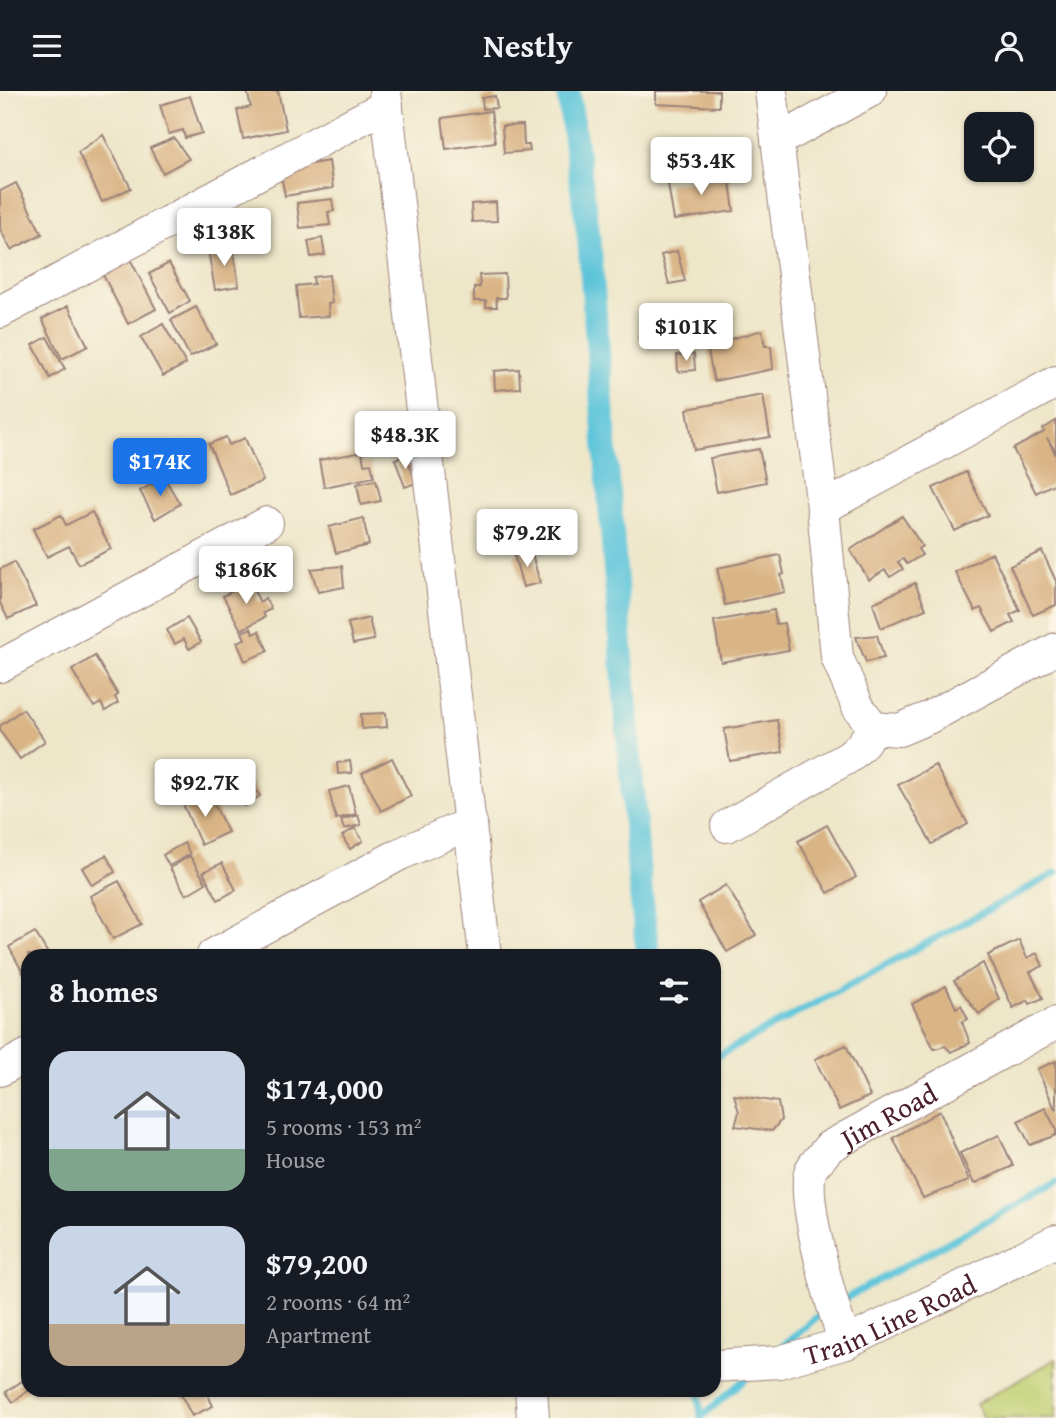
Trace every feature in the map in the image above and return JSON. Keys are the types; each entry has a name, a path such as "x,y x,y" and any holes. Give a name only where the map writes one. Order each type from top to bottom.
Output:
{"street":[{"path":"771,91 823,508 837,657 858,707 874,728 899,730 930,717 1056,649"},
{"path":"778,141 870,91"},
{"path":"0,312 386,98 484,949"},
{"path":"823,508 1056,382"},
{"path":"0,666 267,523"},
{"path":"727,826 849,757 874,728"},
{"path":"224,949 400,854 471,823"},
{"name":"Jim Road","path":"842,1331 827,1285 808,1196 810,1171 830,1147 1056,1023"},
{"path":"0,1070 21,1059"},
{"name":"Train Line Road","path":"726,1365 779,1362 842,1331 1056,1241"},
{"path":"532,1397 533,1418"}],"green space":[{"path":"1056,1359 1056,1418 983,1418 976,1404"}],"building":[{"path":"247,91 278,91 286,130 243,139 237,110 251,107"},
{"path":"656,91 719,91 719,107 656,104"},
{"path":"190,96 202,133 185,138 183,130 169,134 160,105"},
{"path":"495,96 497,108 483,109 482,98"},
{"path":"491,111 495,142 446,149 442,118"},
{"path":"523,125 524,145 529,145 530,151 504,153 502,126"},
{"path":"103,135 131,188 102,202 78,152"},
{"path":"174,138 189,159 163,173 150,148"},
{"path":"329,161 333,188 285,196 282,180 271,182 269,171"},
{"path":"729,175 734,211 674,220 668,184"},
{"path":"16,183 42,234 11,250 0,229 0,191"},
{"path":"332,199 334,211 328,212 330,225 300,228 297,203"},
{"path":"496,202 497,221 472,222 471,204"},
{"path":"322,238 325,255 311,257 308,241"},
{"path":"233,246 239,286 215,290 208,250"},
{"path":"677,251 685,281 669,284 661,255"},
{"path":"128,255 156,309 128,324 100,269"},
{"path":"169,263 190,301 170,313 149,274"},
{"path":"505,274 506,298 496,298 497,307 486,307 486,301 474,301 474,287 480,287 479,275"},
{"path":"329,275 332,303 328,304 329,316 299,318 296,286 314,284 313,277"},
{"path":"68,306 88,346 62,359 42,319"},
{"path":"196,307 216,344 190,357 171,320"},
{"path":"640,320 654,320 654,338 639,338"},
{"path":"163,324 186,364 163,376 141,337"},
{"path":"762,330 765,346 771,346 773,369 714,381 707,346"},
{"path":"47,337 65,369 50,378 33,345"},
{"path":"694,354 695,370 678,372 677,355"},
{"path":"519,369 520,388 495,390 494,371"},
{"path":"763,395 770,437 694,450 687,409"},
{"path":"1056,421 1056,452 1047,438 1056,455 1056,483 1036,493 1013,449 1044,432 1043,429"},
{"path":"226,437 229,445 245,438 263,481 230,495 209,444"},
{"path":"759,449 766,482 717,492 710,458"},
{"path":"362,452 364,464 371,463 374,477 324,487 319,460"},
{"path":"406,455 416,483 405,487 395,459"},
{"path":"966,472 988,515 955,531 933,488"},
{"path":"164,477 180,504 155,519 140,491"},
{"path":"376,480 381,501 361,505 357,484"},
{"path":"92,512 111,549 79,564 69,546 47,557 33,529 61,515 66,525"},
{"path":"902,516 922,546 918,549 922,555 907,564 903,559 898,562 903,569 890,577 885,570 869,580 850,550"},
{"path":"363,518 369,545 336,553 329,527"},
{"path":"531,550 540,583 523,587 514,555"},
{"path":"1042,551 1056,581 1056,605 1033,615 1010,566"},
{"path":"992,553 1020,610 1010,615 1014,622 994,632 981,608 975,611 955,572"},
{"path":"780,555 785,592 725,605 717,568"},
{"path":"14,562 36,606 8,619 0,603 0,569"},
{"path":"342,566 344,587 318,592 311,569"},
{"path":"249,582 260,602 265,598 271,609 263,613 265,617 241,630 223,596"},
{"path":"915,583 926,609 881,628 873,603"},
{"path":"774,610 776,624 784,623 789,650 721,662 714,621"},
{"path":"187,618 201,642 189,649 184,639 175,644 167,630"},
{"path":"369,618 374,640 353,644 348,623"},
{"path":"251,628 253,634 259,631 268,651 245,661 237,642 245,639 242,632"},
{"path":"877,635 884,658 866,662 856,637"},
{"path":"95,656 118,695 115,697 118,703 105,711 101,703 94,707 72,670"},
{"path":"23,709 45,741 20,759 0,731 0,726"},
{"path":"386,713 387,727 362,729 361,714"},
{"path":"777,720 783,752 730,761 724,729"},
{"path":"392,758 411,796 381,811 362,773"},
{"path":"350,761 352,773 338,774 337,763"},
{"path":"935,765 968,824 932,844 898,785"},
{"path":"251,782 260,796 245,806 236,791"},
{"path":"349,786 356,814 336,819 329,791"},
{"path":"208,792 228,832 201,845 183,804"},
{"path":"358,815 361,825 344,829 341,820"},
{"path":"827,825 856,877 828,893 798,841"},
{"path":"355,828 363,841 350,849 342,836"},
{"path":"184,843 190,854 169,866 163,855"},
{"path":"106,855 115,872 92,885 82,868"},
{"path":"190,856 206,883 186,895 170,868"},
{"path":"222,863 236,890 218,900 203,872"},
{"path":"119,881 142,924 113,939 90,896"},
{"path":"726,885 756,935 727,952 698,902"},
{"path":"35,932 45,949 21,949 21,969 9,947"},
{"path":"1019,940 1027,958 1037,953 1043,966 1030,972 1043,998 1030,1004 1028,1000 1013,1008 988,955"},
{"path":"983,963 999,999 979,1014 954,981"},
{"path":"946,986 956,1008 961,1005 968,1019 962,1022 970,1043 951,1052 945,1046 934,1049 912,1004"},
{"path":"846,1045 870,1096 839,1110 815,1059"},
{"path":"1056,1061 1056,1111 1037,1069"},
{"path":"734,1095 778,1102 781,1120 772,1131 735,1126 739,1112"},
{"path":"1045,1108 1056,1129 1056,1135 1030,1145 1018,1121"},
{"path":"940,1111 969,1181 923,1198 893,1138"},
{"path":"999,1135 1013,1166 974,1184 960,1153"},
{"path":"21,1382 21,1396 13,1402 6,1392"},
{"path":"182,1397 209,1397 213,1406 192,1416"}],"waterway":[{"path":"568,91 589,238 639,875 647,949"},
{"path":"721,1054 1056,873"},
{"path":"839,1302 1056,1183"},
{"path":"778,1350 825,1310"},
{"path":"701,1417 751,1374"},
{"path":"699,1397 701,1418"}]}
